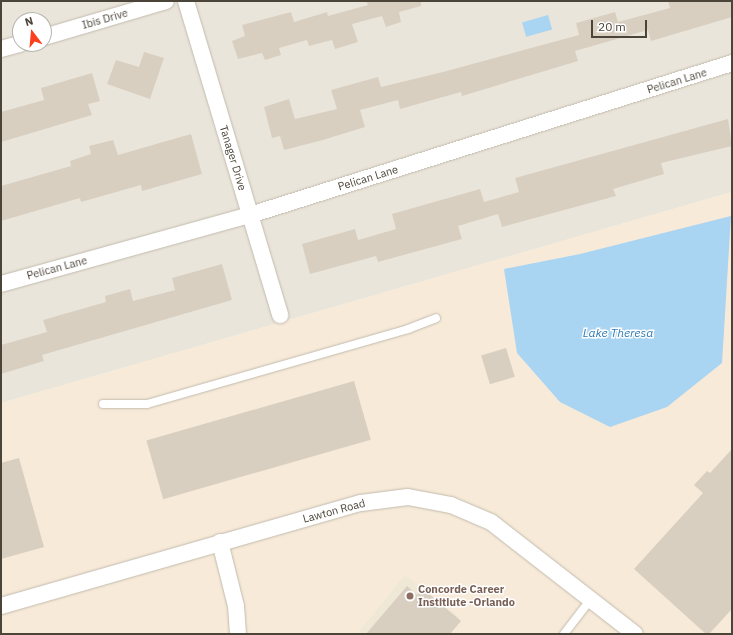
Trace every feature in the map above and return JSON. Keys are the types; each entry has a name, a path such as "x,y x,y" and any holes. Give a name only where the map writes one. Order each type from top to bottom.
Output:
{"street":[{"name":"Ibis Drive","path":"52,35 166,1"},
{"name":"Tanager Drive","path":"186,1 280,315"},
{"path":"1,49 12,46"},
{"name":"Pelican Lane","path":"1,284 250,215 732,63"},
{"name":"Lawton Road","path":"1,606 361,502 394,497 422,499 465,509 491,522 591,599 625,631"},
{"path":"220,542 236,606 238,634"}],"lane":[{"path":"103,404 147,404 408,328 436,318"},
{"path":"564,634 591,599"}],"shaded area":[{"path":"1,1 732,1 732,192 1,403"},
{"path":"732,192 732,634 1,634 1,403"},
{"name":"Concorde Career Institiute -Orlando","path":"405,575 459,617 446,634 357,634"}],"water":[{"path":"548,15 552,29 526,37 522,22"},
{"name":"Lake Theresa","path":"731,216 722,363 667,407 610,427 560,402 517,353 504,269 580,254"}],"building":[{"path":"366,1 421,1 421,6 399,12 401,22 386,27 382,16 352,24 358,42 335,49 332,40 309,46 307,40 279,48 281,55 265,60 262,53 238,59 232,41 245,36 242,25 291,12 294,22 327,12 328,16 368,5"},
{"path":"668,1 732,1 732,17 651,41 648,30 575,51 578,61 462,96 461,92 400,109 398,100 360,110 365,127 323,140 284,150 280,136 272,138 264,107 289,99 295,119 337,109 331,90 378,77 381,87 443,72 579,35 576,23 615,12 618,22 670,8"},
{"path":"144,52 164,58 150,99 107,84 116,60 139,67"},
{"path":"92,73 100,101 88,104 92,115 1,142 1,112 44,100 41,88"},
{"path":"728,119 732,146 661,163 664,174 613,189 616,196 502,227 498,214 458,226 462,239 378,262 376,256 310,274 302,244 355,229 358,240 396,229 392,214 480,189 484,202 519,192 515,178"},
{"path":"191,134 202,174 142,191 141,185 81,202 80,198 1,221 1,186 71,166 70,161 91,154 89,146 113,140 118,155"},
{"path":"222,264 232,300 42,355 44,361 1,374 1,345 47,332 43,320 106,302 105,296 130,289 133,301 175,290 172,278"},
{"path":"506,348 515,377 490,384 481,356"},
{"path":"354,381 371,440 163,499 146,441"},
{"path":"732,449 732,609 709,634 706,634 634,569 703,493 694,485 707,471 710,473"},
{"path":"19,458 44,547 1,559 1,463"},
{"name":"Concorde Career Institiute -Orlando","path":"407,586 417,595 422,588 461,621 450,634 366,634"}],"place":[{"name":"Concorde Career Institiute -Orlando","path":"410,596"}]}
